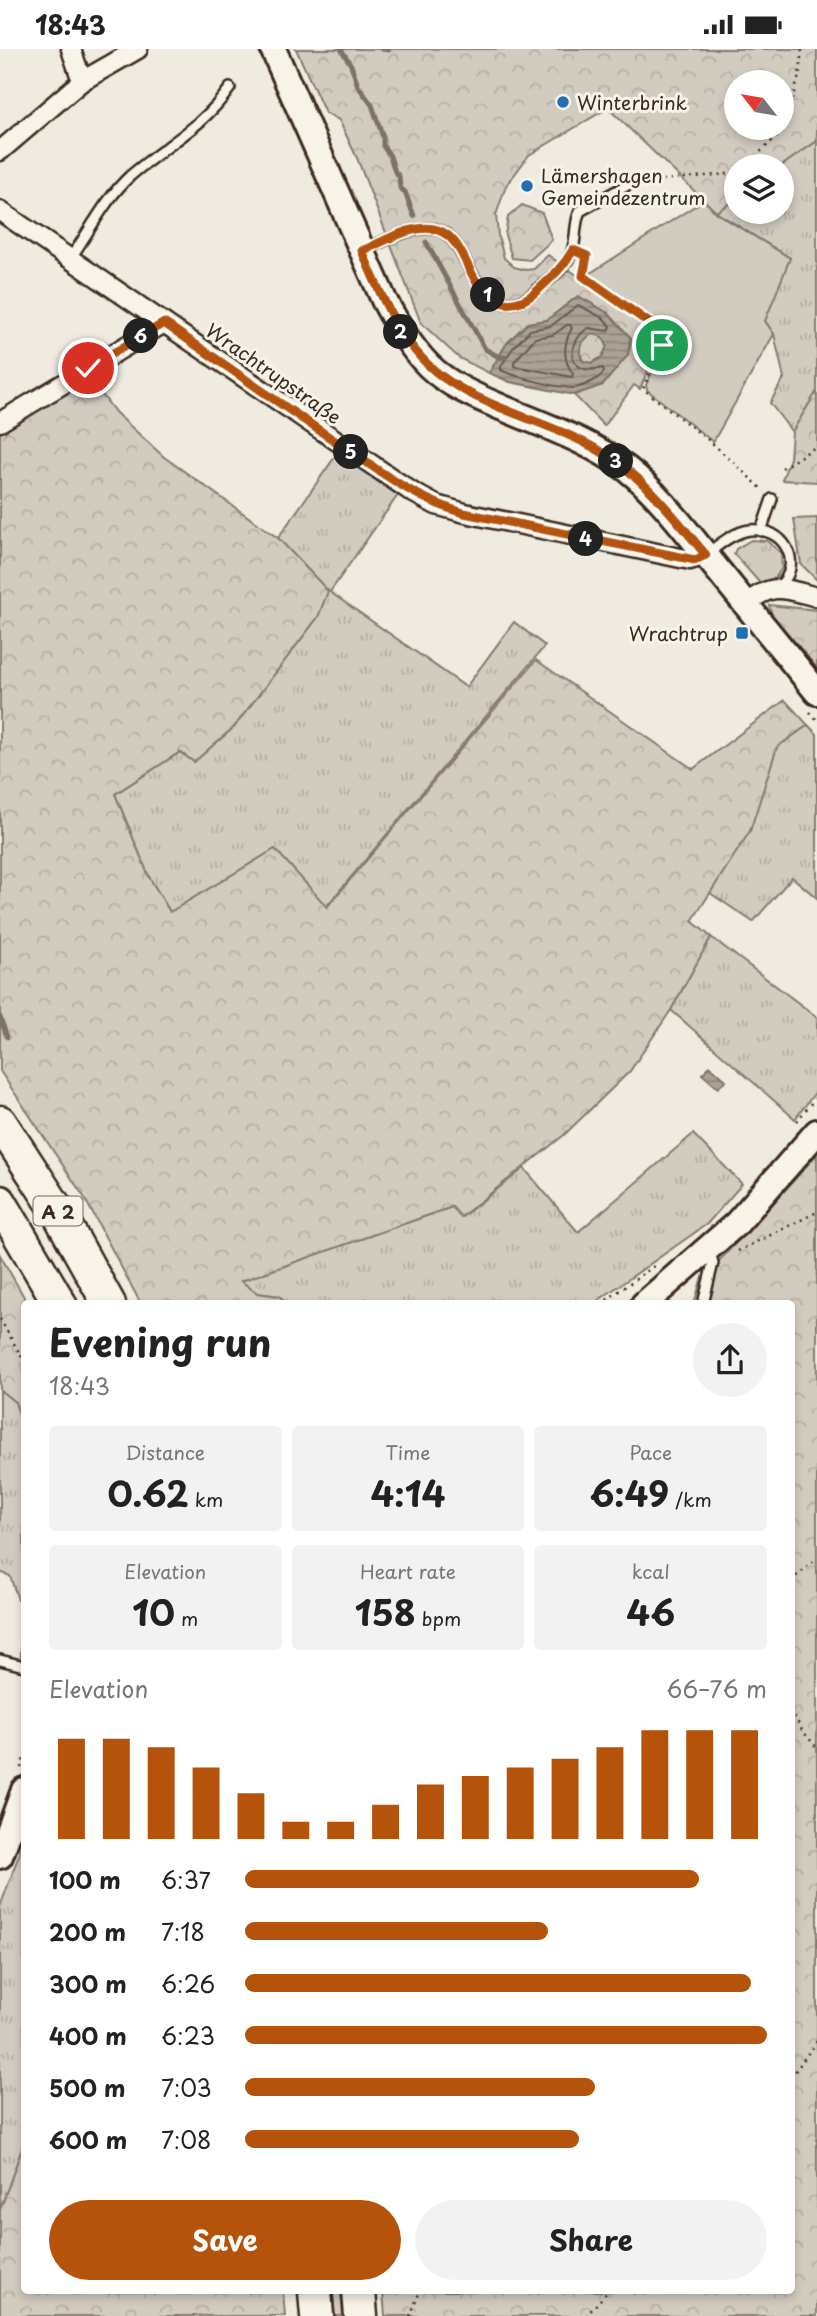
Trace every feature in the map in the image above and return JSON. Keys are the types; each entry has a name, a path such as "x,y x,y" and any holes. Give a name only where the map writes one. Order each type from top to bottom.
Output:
{"highway":[{"name":"A 2","path":"0,1122 54,1205 107,1300"},
{"name":"A 2","path":"0,1202 58,1300"},
{"path":"315,2294 317,2316"},
{"path":"359,2294 361,2316"}],"main road":[{"path":"273,49 400,330 429,366 469,393 576,439 614,460 642,482 706,555 817,692"},
{"path":"650,1300 711,1256 817,1132"},
{"path":"0,1856 21,1798"}],"street":[{"path":"71,49 82,81"},
{"path":"0,151 82,81 138,49"},
{"name":"Wrachtrupstraße","path":"0,211 327,435 436,506 690,560 706,555"},
{"path":"0,422 164,323"},
{"path":"745,604 762,592 777,588 817,597"}],"lane":[{"path":"70,259 117,190 204,120 230,88"},
{"path":"362,251 408,232 436,229 446,234 454,243 483,292 495,300 520,302 561,269 573,250 580,211 631,183"},
{"path":"761,530 772,499"},
{"path":"706,555 722,542 740,533 761,530 779,539 791,555 790,573 777,588"},
{"path":"704,1300 711,1256"},
{"path":"0,1660 21,1665"}],"path":[{"path":"758,154 783,131 799,76 802,49"},
{"path":"631,183 724,174"},
{"path":"573,250 587,256 583,276 655,327 662,335 662,345 643,389 712,443 772,499"},
{"path":"782,468 817,446"},
{"path":"711,1256 817,1212"},
{"path":"607,1300 655,1265"},
{"path":"0,1319 21,1356"},
{"path":"795,1577 817,1558"},
{"path":"795,1717 817,1748"},
{"path":"795,2071 817,2041"},
{"path":"411,2316 419,2294"},
{"path":"586,2316 605,2294"}],"green space":[{"path":"296,49 817,49 817,141 794,157 794,154 724,154 724,207 716,212 608,108 529,155 506,186 496,215 504,258 514,267 526,270 534,269 548,255 654,329 661,340 640,389 634,385 604,426 574,395 603,385 627,355 630,337 608,313 578,296 547,320 527,323 507,343 489,373 459,358 421,323 357,158 339,120 325,113"},
{"path":"817,141 817,391 792,432 770,403 784,378 774,334 765,321 790,258 735,224 794,224 794,157"},
{"path":"704,200 724,218 724,224 734,224 790,258 765,321 774,334 713,442 647,390 646,385 665,344 663,332 586,276"},
{"path":"522,205 542,213 552,240 530,260 512,258 505,235 508,217"},
{"path":"724,207 724,217 716,212"},
{"path":"591,334 602,337 607,346 603,357 592,363 583,361 580,353 583,342"},
{"path":"94,370 97,388 116,413 164,457 278,538 328,591 318,617 234,727 194,762 180,752 115,794 149,877 170,912 275,849 327,907 536,660 693,769 785,700 808,725 777,747 750,831 692,921 711,937 671,1010 630,1071 564,1135 461,1217 452,1207 241,1281 257,1293 279,1296 283,1300 139,1300 84,1197 0,1071 0,427"},
{"path":"817,391 817,482 782,480 790,458 792,432"},
{"path":"337,454 398,495 330,592 466,687 514,622 545,646 326,907 275,849 170,912 149,877 115,794 180,752 194,762 234,727 318,617 328,591 278,538"},
{"path":"817,518 817,580 801,564 794,519"},
{"path":"751,540 767,541 781,553 782,568 773,581 759,582 734,554 736,549"},
{"path":"769,605 817,610 817,668 772,615"},
{"path":"808,725 817,734 817,898 792,877 753,922 710,893 749,831 777,747"},
{"path":"711,937 817,1017 817,1090 795,1119 671,1010"},
{"path":"693,1134 742,1184 707,1224 599,1300 283,1300 279,1296 257,1293 241,1281 452,1207 462,1217 524,1168 578,1232"},
{"path":"817,1154 817,2316 385,2316 383,2294 795,2294 795,1300 695,1300 701,1280"},
{"path":"0,1255 26,1300 21,1300 21,1419 15,1402 0,1390"},
{"path":"0,1390 15,1402 21,1419 21,1609 10,1576 0,1572"},
{"path":"21,1849 21,2151 0,2210 0,1907"},
{"path":"21,2151 21,2294 283,2294 285,2316 0,2316 0,2210"},
{"path":"333,2294 341,2294 343,2316 335,2316"}],"water":[{"path":"578,296 608,313 631,338 628,355 603,385 574,395 510,382 489,373 507,343 528,323 547,320","holes":["592,334 600,336 607,346 602,357 592,363 583,361 580,353 583,342"]},
{"path":"710,1066 726,1080 718,1088 702,1074"}],"waterway":[{"path":"341,49 351,65 358,86 372,105 383,137 383,146 399,176 400,188 405,192 414,216"},
{"path":"382,49 389,50"},
{"path":"426,242 485,349 499,357 505,357"},
{"path":"0,1017 7,1037"}],"place":[{"name":"Winterbrink","path":"563,102"},
{"name":"Lämershagen Gemeindezentrum","path":"527,186"},
{"name":"Wrachtrup","path":"742,633"}],"route":[{"path":"88,368 164,323 436,506 695,560 706,555 642,482 628,470 576,439 469,393 429,366 400,330 362,251 408,232 436,229 446,234 454,243 483,292 495,300 508,303 520,302 532,295 561,269 573,250 587,256 583,276 655,327 662,335 662,345"}]}
